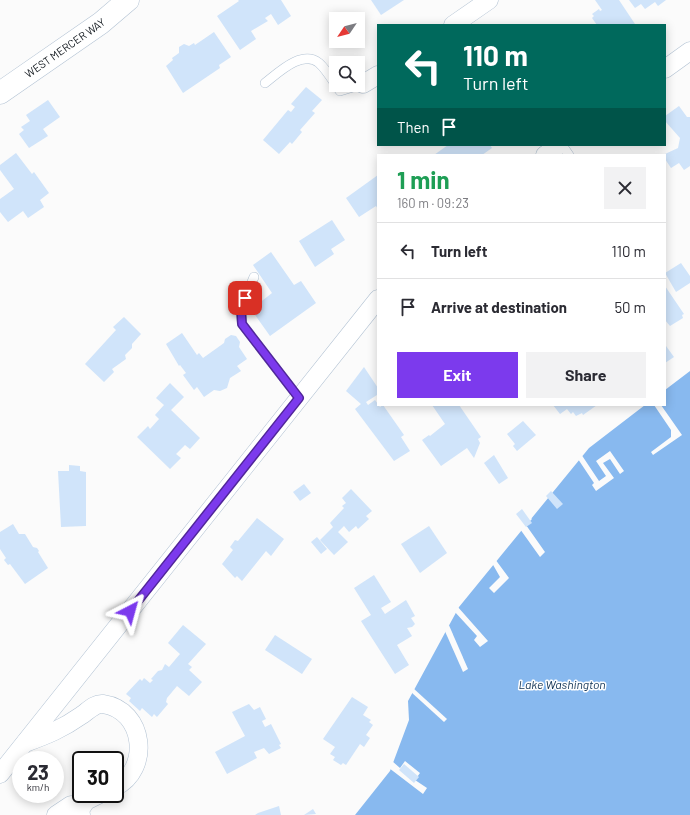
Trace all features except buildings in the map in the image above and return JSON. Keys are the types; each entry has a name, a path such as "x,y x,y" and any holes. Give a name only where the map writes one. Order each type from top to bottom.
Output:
{"street":[{"name":"WEST MERCER WAY","path":"0,93 101,23 128,0"},
{"path":"454,24 489,0"},
{"path":"666,68 690,51"},
{"path":"546,154 558,146"},
{"path":"0,774 377,300"},
{"path":"25,743 57,732 92,707 102,704 117,710 128,717 136,728 139,751 132,774 124,782"},
{"path":"56,815 71,805 81,812"}],"lane":[{"path":"265,83 292,63 310,59 319,63 340,91 370,79"},
{"path":"254,277 241,309 242,324 299,398"}],"water":[{"name":"Lake Washington","path":"690,371 690,815 355,815 390,771 409,720 408,701 459,607 589,448 644,406 666,406 666,389"}],"pier":[{"path":"655,406 662,406 682,435 653,455 651,452 671,437 671,430"},
{"path":"610,451 624,471 620,474 610,459 603,463 614,478 596,491 592,485 594,483 578,459 581,454 599,481 606,476 596,461"},
{"path":"530,517 532,519 526,525 545,552 540,557 520,529"},
{"path":"495,559 509,578 494,593 489,588 500,577 492,563"},
{"path":"457,606 488,641 480,647 474,640 477,636 454,611"},
{"path":"448,623 468,669 463,672 444,629"},
{"path":"413,688 447,719 444,722 411,692"},
{"path":"392,761 400,768 405,761 420,773 415,780 427,788 423,794 389,768"}],"route":[{"path":"130,611 299,398 242,324 241,309 245,298"}]}
